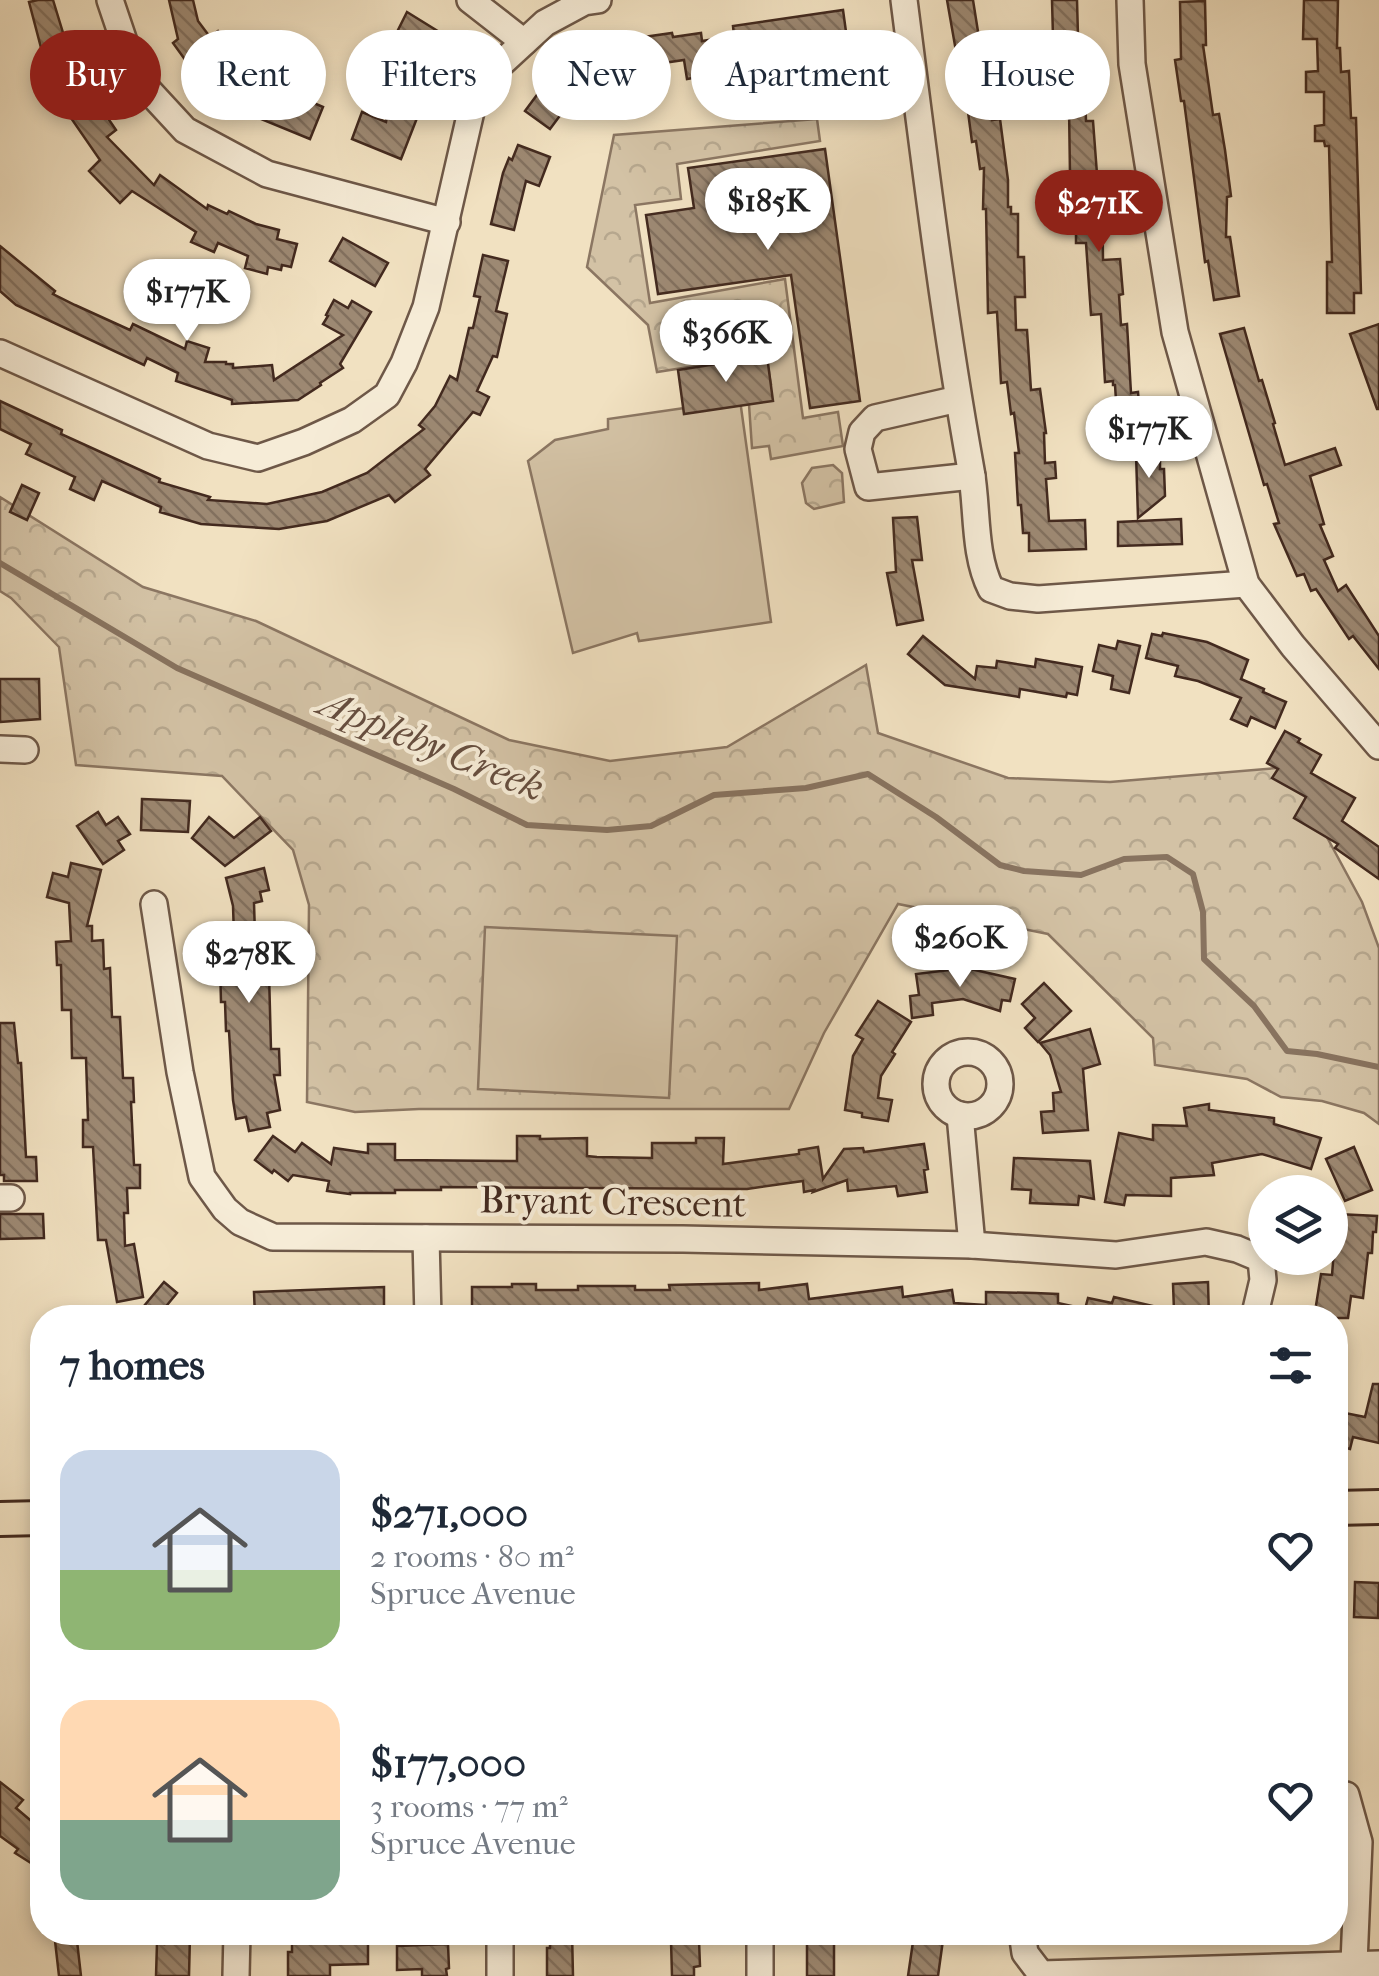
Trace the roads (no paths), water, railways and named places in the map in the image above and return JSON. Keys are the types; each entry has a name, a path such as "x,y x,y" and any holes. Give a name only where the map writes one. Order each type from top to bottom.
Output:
{"main road":[{"path":"1348,1508 1379,1508"},
{"path":"0,1519 30,1518"}],"street":[{"path":"110,0 136,77 185,130 267,174 447,222"},
{"path":"470,0 524,42"},
{"path":"0,352 208,446 258,458 352,420 387,395 426,307 472,108 495,69 524,42 545,24 584,2 598,0"},
{"path":"904,0 930,204 972,476 982,572 991,590 1038,599 1246,584"},
{"path":"1130,0 1132,64 1175,332 1246,584 1293,646 1379,746"},
{"path":"958,399 875,418 862,432 858,449 868,487 972,476"},
{"name":"Bryant Crescent","path":"154,904 180,1072 202,1177 240,1222 273,1237 972,1244 1116,1256 1206,1242 1261,1259 1263,1280 1257,1305"},
{"path":"960,1115 972,1244"},
{"path":"426,1238 428,1305"},
{"path":"1024,1945 1041,1974 1366,1964 1359,1842 1348,1802"},
{"path":"236,1976 237,1945"},
{"path":"500,1945 500,1976"},
{"path":"760,1945 760,1976"}],"waterway":[{"name":"Appleby Creek","path":"0,563 177,668 527,825 607,830 651,826 714,795 806,788 868,774 936,817 1000,865 1024,871 1081,875 1124,859 1167,857 1193,874 1203,912 1204,959 1254,1006 1287,1051 1379,1067"}]}
